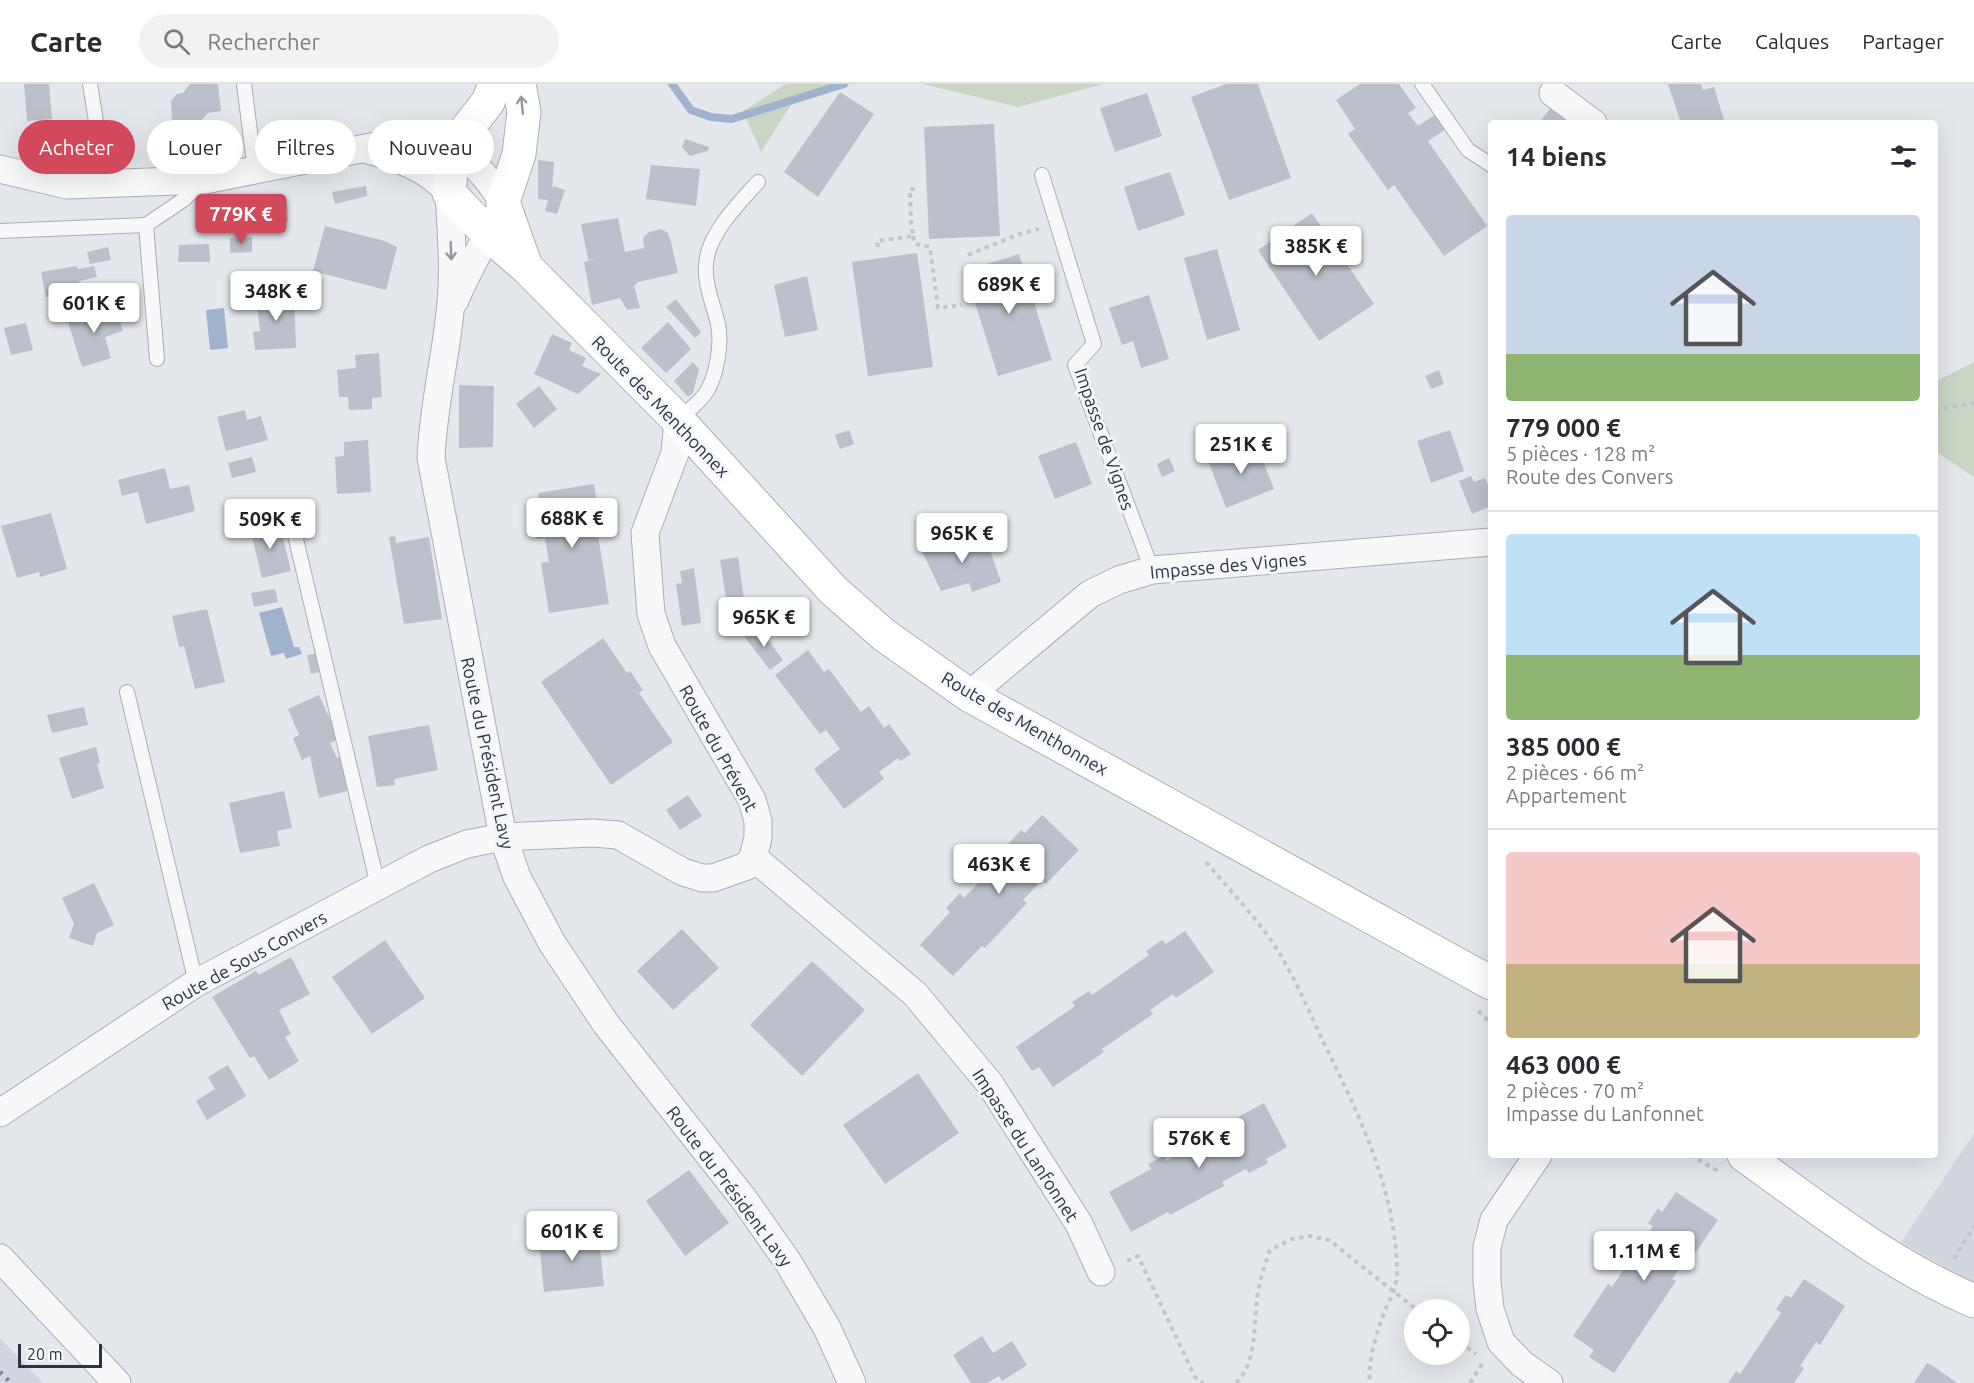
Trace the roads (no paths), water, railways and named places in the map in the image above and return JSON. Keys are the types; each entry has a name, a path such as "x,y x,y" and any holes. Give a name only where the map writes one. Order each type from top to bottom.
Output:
{"street":[{"name":"Route du Président Lavy","path":"474,120 488,102 495,84"},
{"name":"Route du Président Lavy","path":"451,312 464,279 489,235 519,154 524,112 519,84"},
{"path":"1553,93 1589,120"},
{"path":"356,151 368,148"},
{"path":"365,149 409,162 443,186 449,193"},
{"path":"0,169 67,185 206,180 255,171"},
{"name":"Route du Président Lavy","path":"451,174 451,312 432,428 431,458 503,837 517,877 552,943 606,1024 743,1198 788,1262 827,1328 852,1383"},
{"path":"484,174 503,202"},
{"name":"Route des Menthonnex","path":"449,193 678,420 833,590 884,635 969,695 1488,981"},
{"name":"Route des Menthonnex","path":"503,202 527,268"},
{"name":"Route du Prévent","path":"678,420 675,453 645,533 651,614 662,646 752,800 758,821 758,838 753,857"},
{"name":"Impasse des Vignes","path":"969,695 1090,594 1119,580 1152,570 1488,542"},
{"path":"503,837 593,833 618,835 684,872 702,878 713,878 747,866 753,857"},
{"name":"Route de Sous Convers","path":"0,1113 196,983 429,859 466,844 503,837"},
{"name":"Impasse du Lanfonnet","path":"753,857 915,994 997,1094 1079,1224 1101,1272"},
{"path":"1536,1158 1494,1220 1487,1247 1487,1282 1490,1309 1501,1342 1522,1364 1549,1383"},
{"path":"1748,1158 1854,1234 1938,1286 1974,1301"},
{"path":"0,1258 117,1383"}],"lane":[{"path":"90,84 106,184"},
{"path":"243,84 255,171"},
{"path":"1422,84 1468,150 1488,163"},
{"name":"Impasse de Vignes","path":"1042,175 1094,345 1075,365 1152,570"},
{"path":"0,231 146,225 183,200 206,180"},
{"path":"678,420 708,391 717,362 718,326 710,301 706,259 711,241 758,182"},
{"path":"146,225 158,359"},
{"path":"295,535 378,886"},
{"path":"127,692 196,983"}],"water":[{"path":"224,308 228,348 210,350 206,310"},
{"path":"282,607 294,647 299,647 302,654 286,659 284,653 271,656 259,613"}],"waterway":[{"path":"672,84 691,110 711,117 732,119 844,84"}],"railway":[{"path":"0,1372 11,1383"}]}
